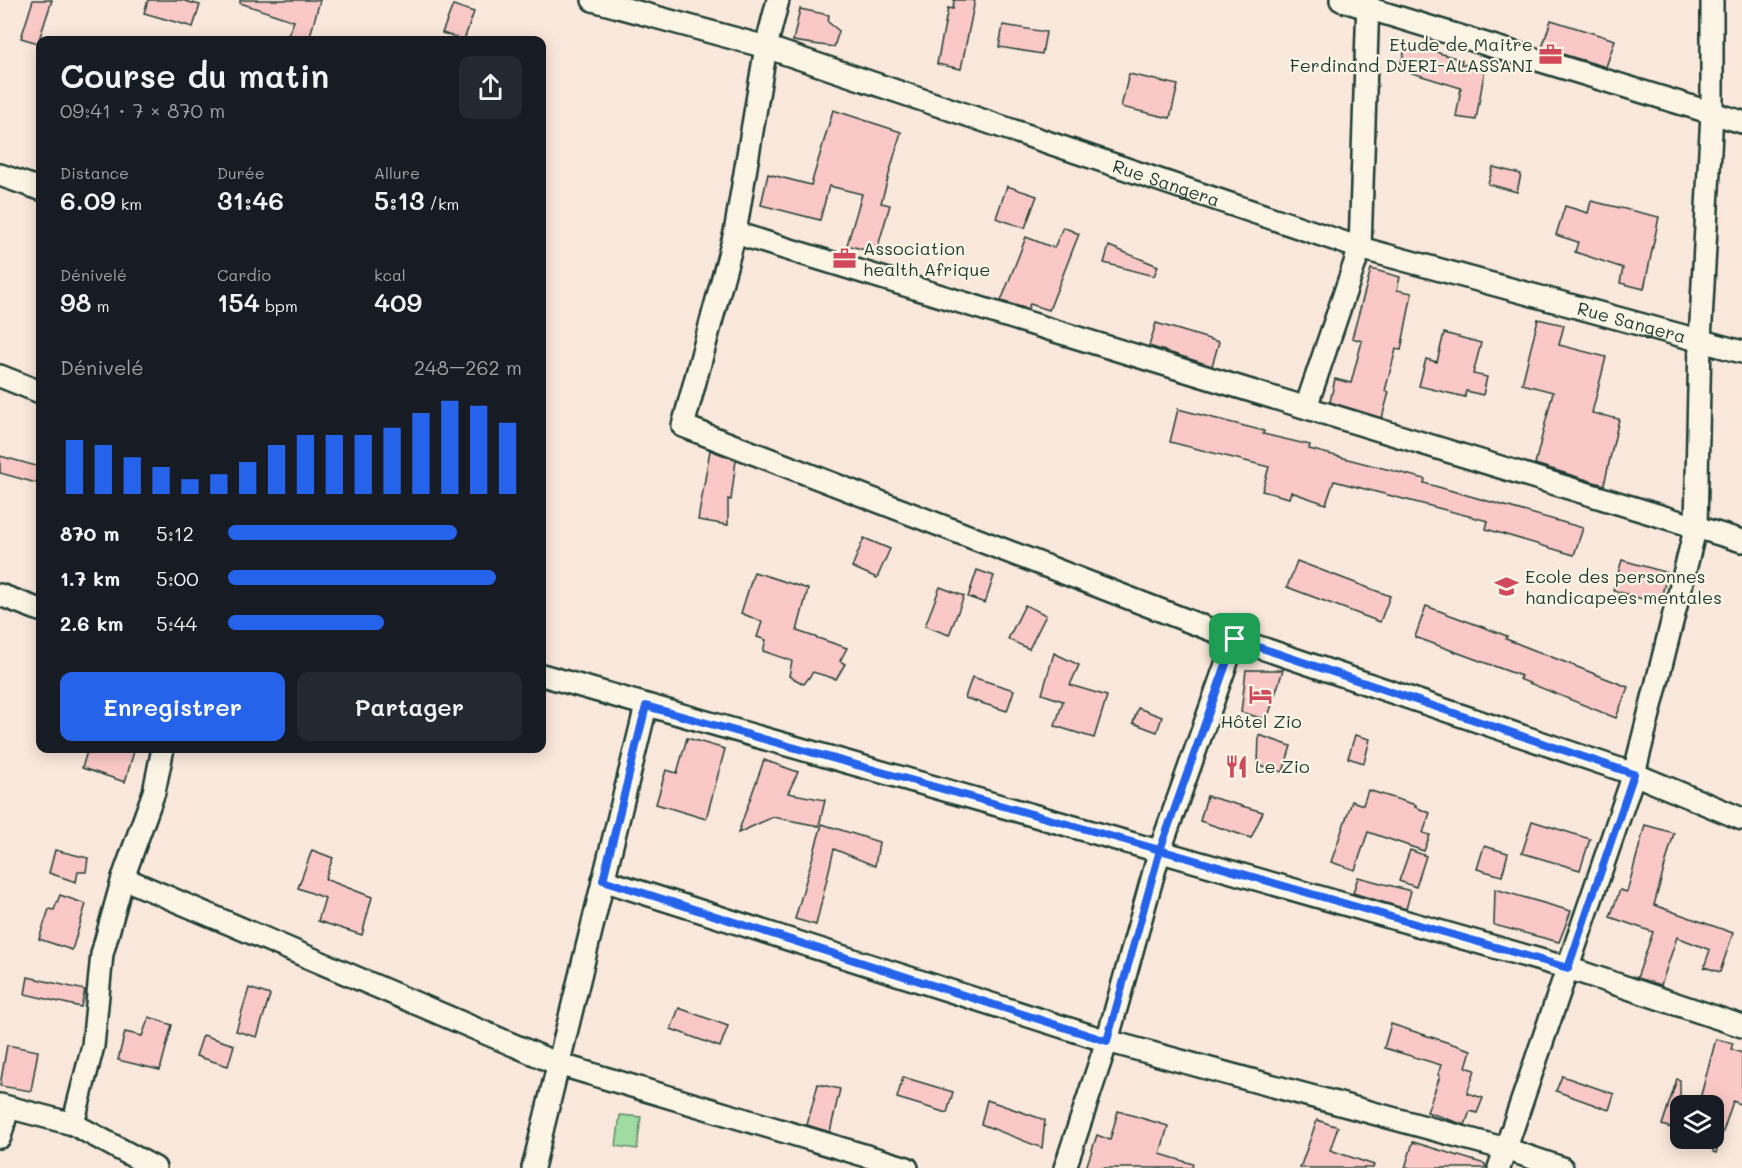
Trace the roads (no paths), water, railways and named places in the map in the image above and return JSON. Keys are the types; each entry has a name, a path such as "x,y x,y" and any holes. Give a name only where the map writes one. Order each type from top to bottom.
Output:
{"street":[{"name":"Rue Sangera","path":"593,0 766,47 1360,248 1742,352"},
{"path":"778,0 766,47 735,233 683,426 1235,639 1634,774 1742,819"},
{"path":"1341,0 1368,4 1742,122"},
{"path":"1503,1158 1634,774 1696,526 1700,341 1712,113 1712,0"},
{"path":"1306,407 1360,248 1368,4"},
{"path":"0,175 36,188"},
{"path":"735,233 1742,541"},
{"path":"0,376 36,390"},
{"path":"0,595 36,608"},
{"path":"1065,1168 1107,1041 1160,850 1235,639"},
{"path":"546,676 1568,968 1742,1026"},
{"path":"533,1168 646,706"},
{"path":"73,1124 93,1046 102,954 123,878 154,792 162,753"},
{"path":"123,878 558,1064 907,1168"},
{"path":"603,880 1107,1041 1503,1158 1562,1168"},
{"path":"0,1137 4,1106 73,1124 155,1168"}],"place":[{"name":"Etude de Maitre Ferdinand DJERI-ALASSANI","path":"1551,54"},
{"name":"Association health Afrique","path":"845,258"},
{"name":"Ecole des personnes handicapees mentales","path":"1507,586"},
{"name":"Hôtel Zio","path":"1261,695"},
{"name":"Le Zio","path":"1237,766"}]}
